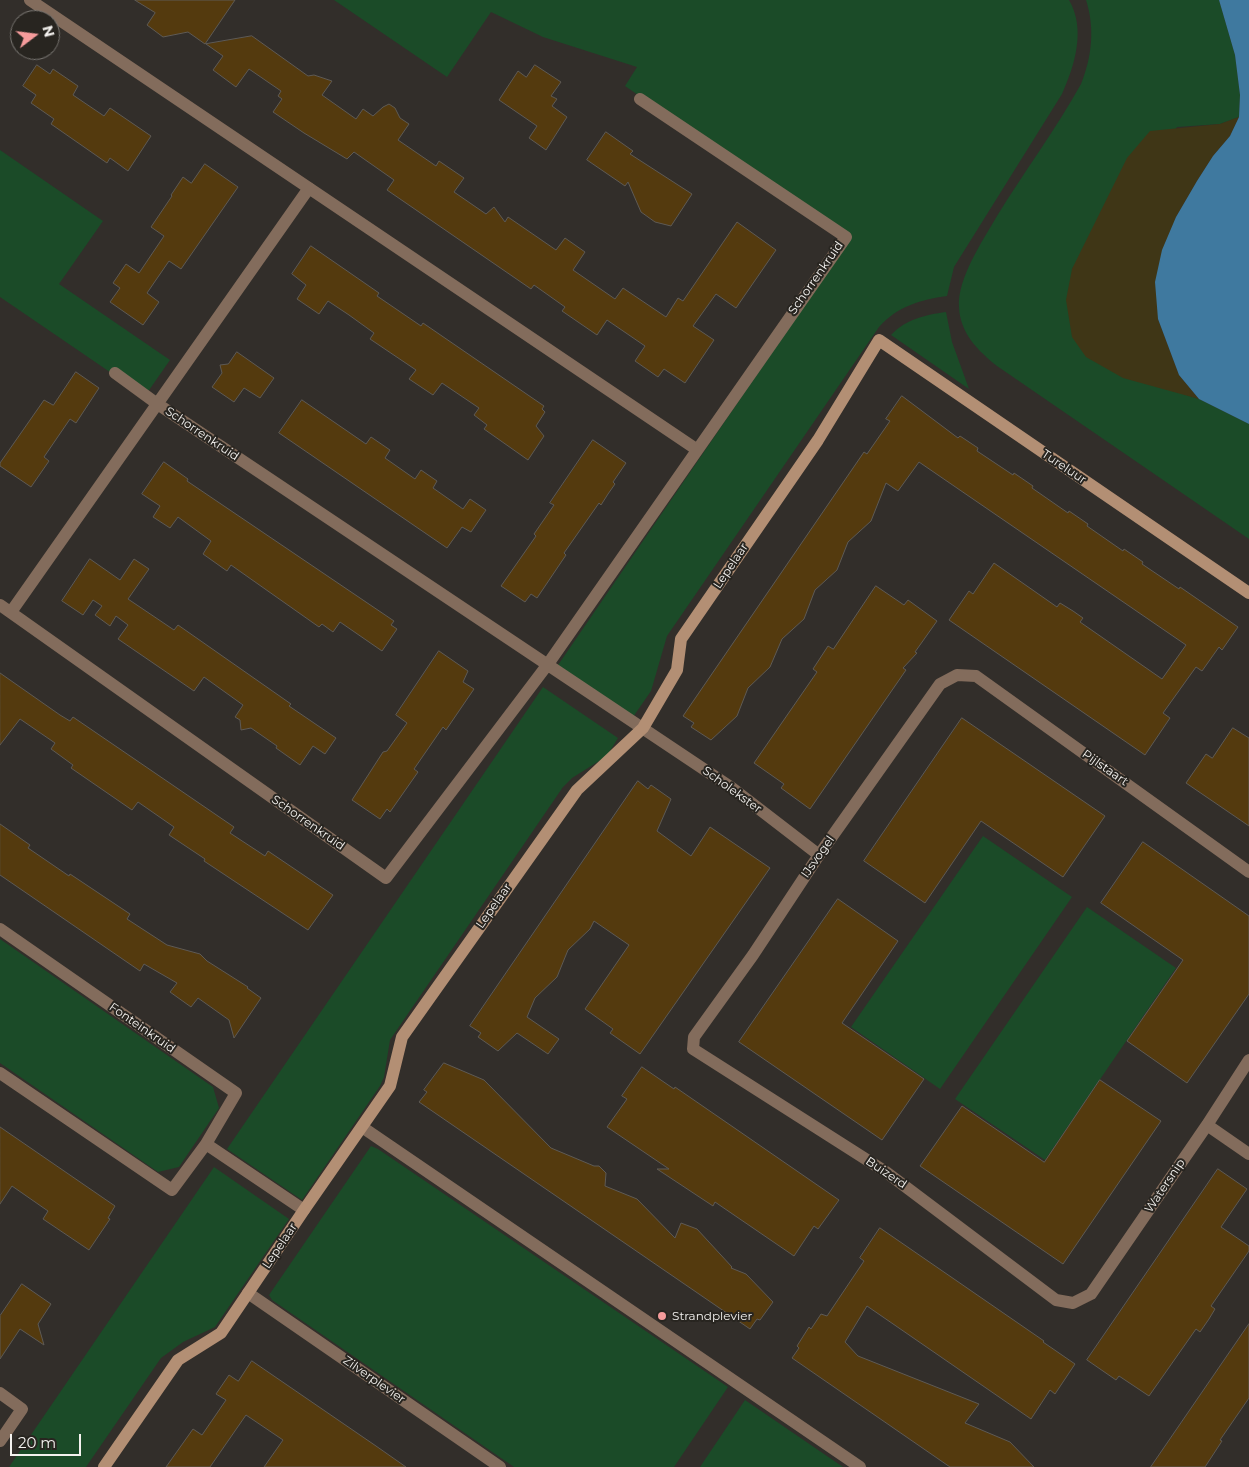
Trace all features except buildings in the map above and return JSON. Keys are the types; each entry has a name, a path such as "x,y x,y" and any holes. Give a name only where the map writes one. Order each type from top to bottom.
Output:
{"street":[{"path":"30,0 696,449"},
{"name":"Schorrenkruid","path":"309,188 156,403 5,609 386,878 548,664 696,449 846,237 640,99"},
{"name":"Tureluur","path":"879,340 1249,593"},
{"name":"Lepelaar","path":"104,1467 178,1360 221,1333 390,1086 402,1037 578,790 644,728 677,670 681,639 818,440 879,340"},
{"name":"Schorrenkruid","path":"115,373 156,403 644,728"},
{"name":"IJsvogel","path":"693,1049 694,1037 753,955 819,855 940,684 957,675"},
{"name":"Pijlstaart","path":"957,675 976,676 1249,872"},
{"name":"Scholekster","path":"644,728 732,788 819,855"},
{"name":"Fonteinkruid","path":"0,929 236,1094 206,1144 172,1190 0,1072"},
{"name":"Buizerd","path":"693,1049 886,1172 1056,1300 1073,1304"},
{"name":"Watersnip","path":"1073,1304 1091,1294 1207,1125 1249,1060"},
{"path":"1207,1125 1249,1154"},
{"path":"362,1127 860,1467"},
{"path":"206,1144 304,1210"},
{"name":"Zilverplevier","path":"248,1293 500,1467"},
{"path":"0,1393 22,1408 0,1441"}],"green space":[{"path":"334,0 1069,0 1074,11 1078,35 1077,47 1071,71 1062,94 954,267 947,296 910,305 894,314 879,327 667,636 651,691 631,720 556,668 849,240 625,86 637,67 543,37 491,12 447,77"},
{"path":"1086,0 1219,0 1235,55 1240,95 1239,117 1220,124 1177,127 1072,269 1173,390 1199,399 1249,424 1249,539 997,366 971,341 960,316 959,296 962,284 978,248 1061,117 1085,74 1091,42 1091,21"},
{"path":"0,150 103,221 59,284 170,360 145,396 0,297"},
{"path":"946,312 952,342 969,389 891,335 909,321"},
{"path":"543,687 618,738 607,756 572,778 563,787 390,1040 384,1077 380,1086 302,1200 227,1149"},
{"path":"983,836 1072,897 940,1089 851,1027"},
{"path":"1087,907 1176,968 1045,1160 955,1099"},
{"path":"0,939 213,1087 219,1108 179,1167 158,1172 0,1063"},
{"path":"371,1146 728,1387 674,1467 514,1467 272,1300 269,1295"},
{"path":"214,1167 289,1219 215,1327 183,1342 161,1358 86,1467 9,1467"},
{"path":"745,1400 843,1467 700,1467"}],"sand":[{"path":"1239,117 1230,136 1213,156 1176,217 1158,319 1179,375 1199,399 1123,378 1086,357 1072,337 1066,300 1072,269 1127,158 1150,131 1220,124"}],"water":[{"path":"1219,0 1249,0 1249,424 1199,399 1179,375 1158,319 1155,282 1162,250 1176,217 1213,156 1230,136 1239,117 1240,95 1235,55"}],"place":[{"name":"Strandplevier","path":"662,1316"}]}
